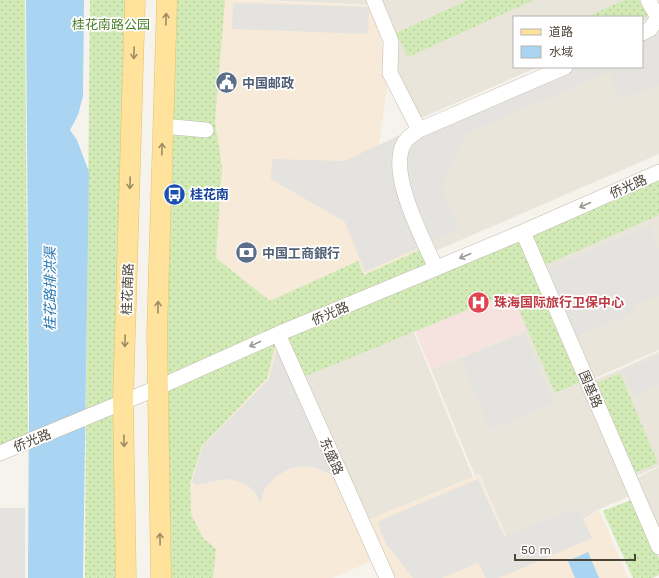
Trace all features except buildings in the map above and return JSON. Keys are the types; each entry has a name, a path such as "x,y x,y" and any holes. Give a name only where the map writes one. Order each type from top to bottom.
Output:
{"main road":[{"name":"桂花南路","path":"126,578 123,402 136,0"},
{"path":"161,578 157,388 167,0"}],"street":[{"path":"374,0 391,41 390,73 419,130"},
{"path":"643,33 650,29 658,18 648,0"},
{"path":"436,268 411,212 401,180 400,157 406,140 419,130 563,68"},
{"path":"163,126 206,130"},
{"name":"侨光路","path":"0,453 82,420 278,334 523,232 659,172"},
{"name":"围基路","path":"523,232 659,547"},
{"name":"东盛路","path":"278,334 387,578"}],"shaded area":[{"path":"168,0 240,0 373,6 389,73 379,145 435,268 278,336 378,558 333,578 162,578"},
{"path":"260,0 647,0 654,16 643,22 643,16 513,16 513,68 536,68 419,119 391,73 373,5"},
{"path":"233,3 369,7 368,34 232,29"},
{"path":"659,23 659,85 621,100 609,72 465,134 442,188 459,230 365,272 345,222 271,179 272,159 344,161 424,124 554,68 643,68 643,30"},
{"path":"659,31 659,154 431,253 407,143 572,68 643,68 643,65"},
{"path":"659,173 659,350 588,381 524,232"},
{"path":"650,225 659,250 659,295 633,306 635,312 576,337 546,270"},
{"name":"珠海国际旅行卫保中心","path":"523,233 560,317 431,369 396,286"},
{"path":"395,286 473,477 363,522 279,336"},
{"path":"560,317 635,494 599,509 583,520 512,549 479,474 475,476 431,369"},
{"path":"524,333 554,403 490,430 461,359"},
{"path":"278,344 338,478 316,468 304,466 289,469 275,477 265,488 260,504 255,492 247,485 237,481 226,479 196,485 192,482 203,446 269,379"},
{"path":"659,352 659,466 630,479 589,383"},
{"path":"659,355 659,385 634,396 622,371"},
{"path":"659,467 659,543 631,481"},
{"path":"479,475 512,551 583,521 599,510 628,578 388,578 363,522"},
{"path":"478,479 504,536 578,508 592,538 499,578 486,578 478,563 442,578 413,578 386,544 377,522"},
{"path":"0,508 25,508 25,578 0,578"}],"green space":[{"path":"0,0 25,0 28,440 0,452"},
{"name":"桂花南路公园","path":"90,0 134,0 121,401 86,416"},
{"path":"171,0 225,0 215,122 222,167 216,258 270,301 358,261 364,275 424,248 432,267 160,383"},
{"path":"468,0 534,0 408,57 396,33"},
{"path":"625,0 643,0 650,15 643,18 643,16 588,16"},
{"path":"659,177 659,215 543,266 529,234"},
{"path":"520,238 582,381 555,393 511,292 301,378 283,336"},
{"path":"277,339 267,378 202,446 190,483 191,514 203,538 216,549 213,578 166,578 160,391"},
{"path":"620,373 658,463 632,474 592,385"},
{"path":"120,406 123,578 85,578 86,421"},
{"path":"634,499 659,558 659,575 652,578 633,578 603,511"}],"water":[{"name":"桂花路排洪渠","path":"26,0 84,0 83,96 78,115 70,130 77,140 89,172 83,578 28,578 29,408"},
{"path":"588,552 599,578 575,578 568,561"}],"place":[{"name":"中国邮政","path":"226,83"},
{"name":"桂花南","path":"174,194"},
{"name":"中国工商銀行","path":"247,253"},
{"name":"珠海国际旅行卫保中心","path":"478,302"}]}
